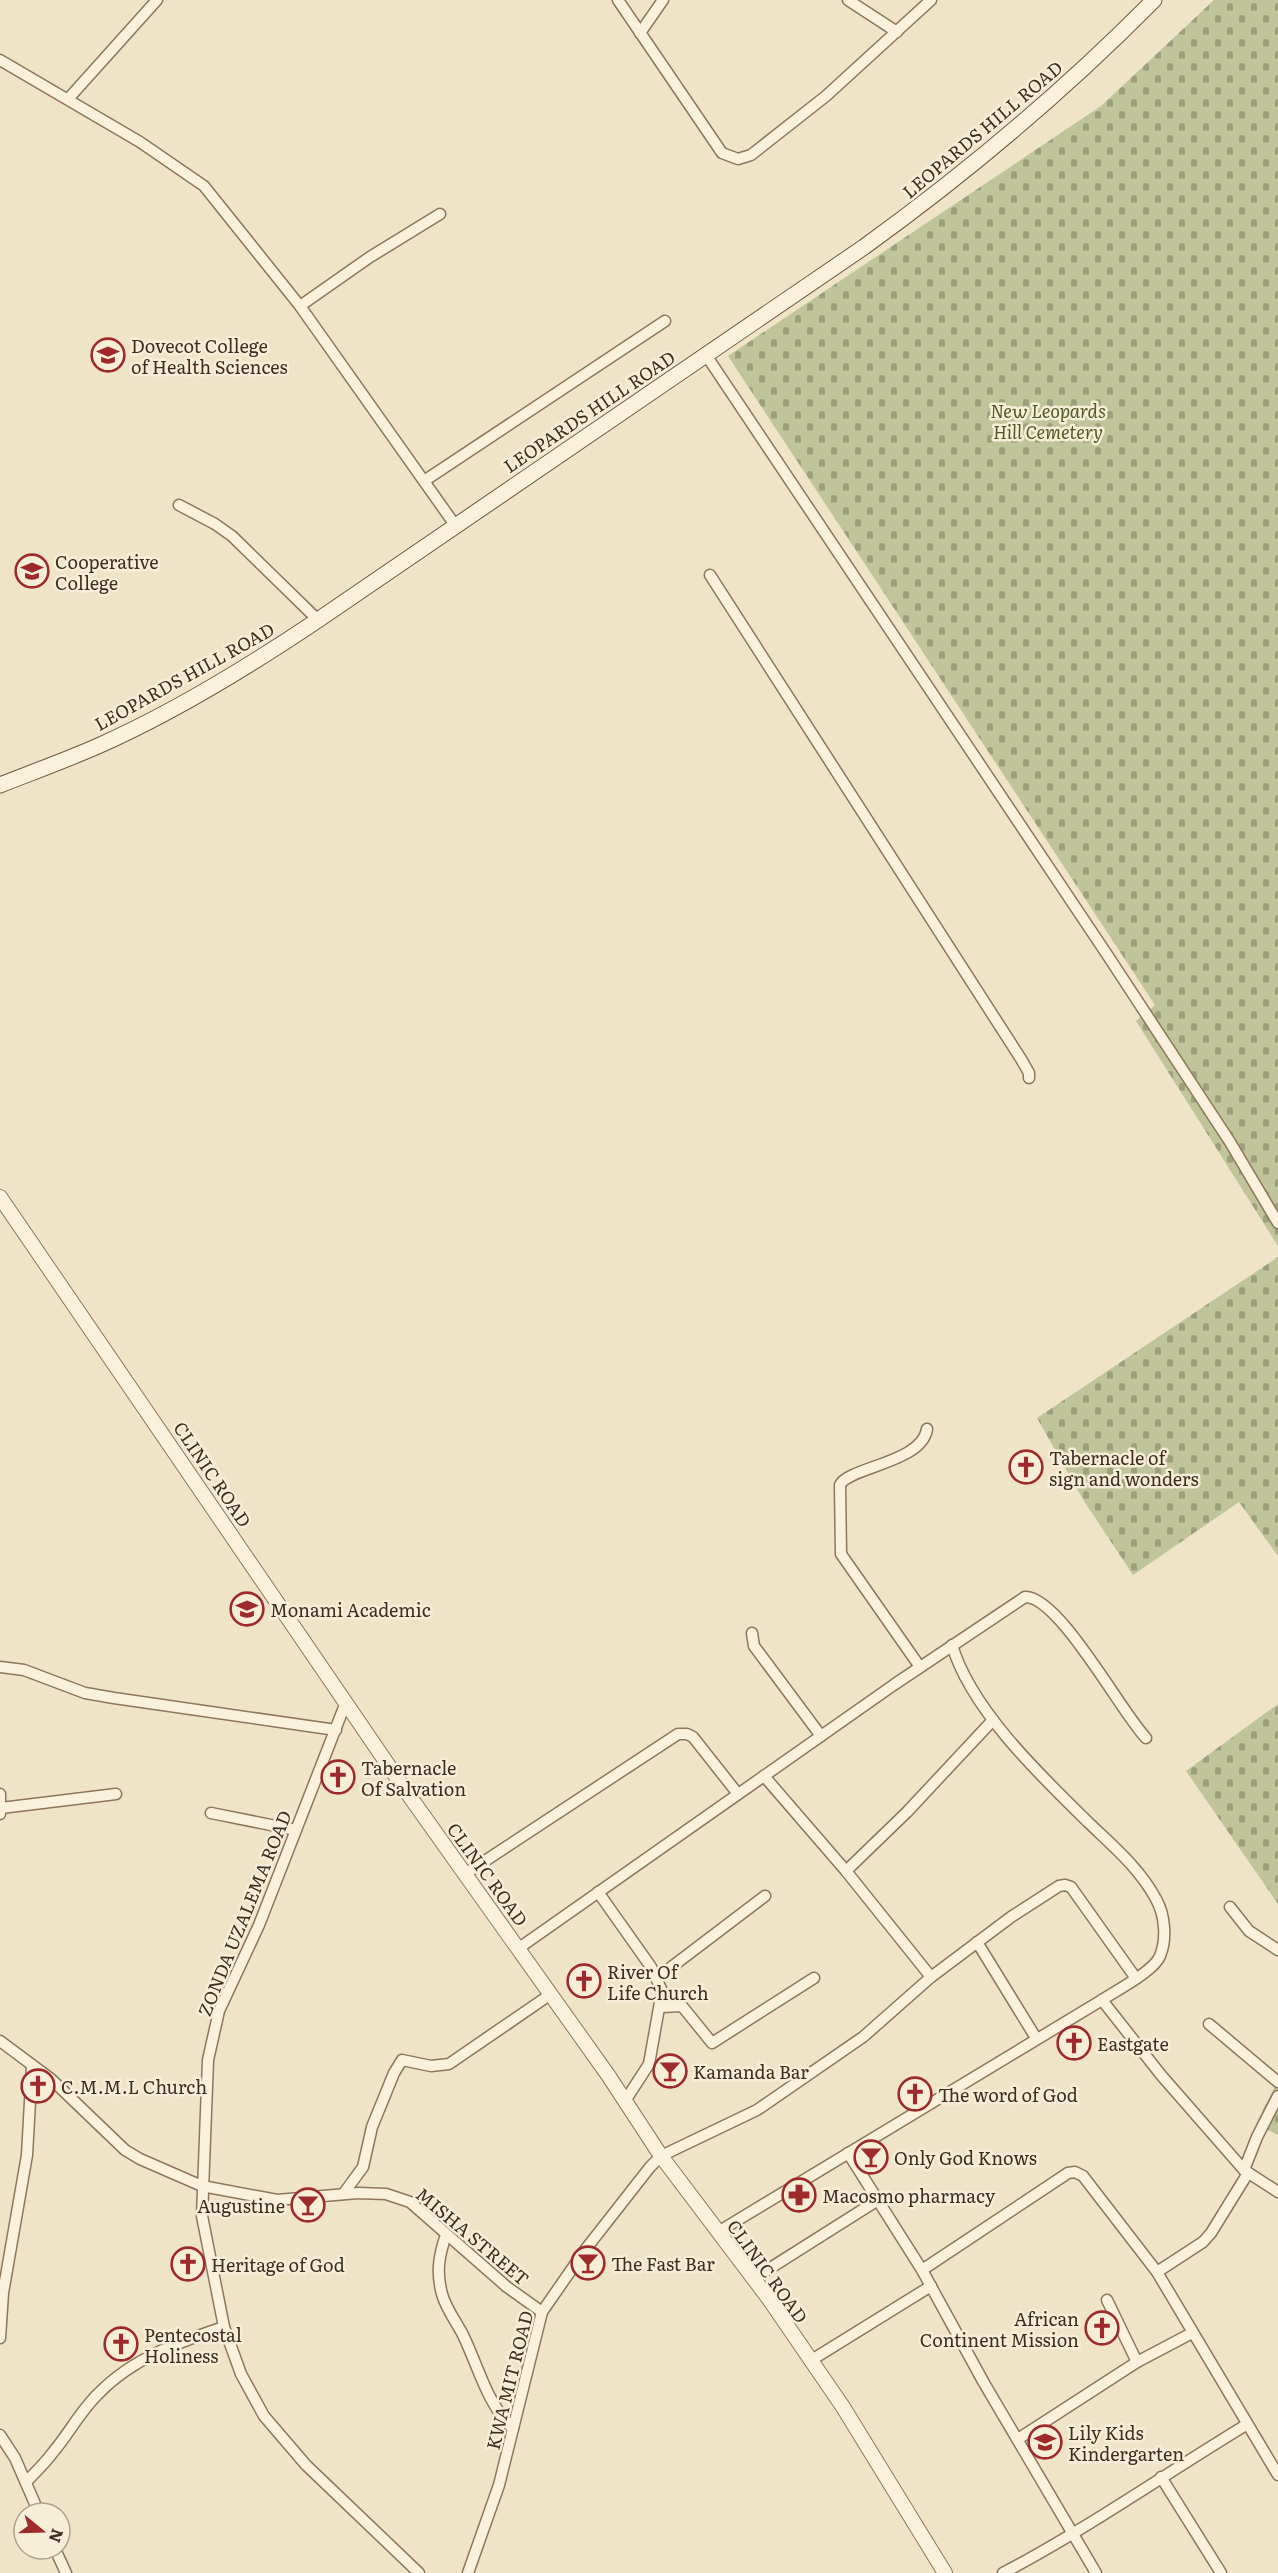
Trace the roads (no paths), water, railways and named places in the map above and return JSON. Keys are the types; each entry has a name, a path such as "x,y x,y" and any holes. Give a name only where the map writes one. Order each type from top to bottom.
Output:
{"main road":[{"name":"LEOPARDS HILL ROAD","path":"0,785 98,746 129,731 245,668 318,620 706,356 935,196 1021,126 1107,48 1154,0"}],"street":[{"path":"69,98 157,0"},
{"path":"618,0 722,153 738,159 751,155 761,148 826,96 931,0"},
{"path":"640,33 663,0"},
{"path":"848,0 897,32"},
{"path":"0,60 140,141 204,186 300,306 455,525"},
{"path":"300,306 370,257 440,214"},
{"path":"424,481 665,321"},
{"path":"706,356 1108,957 1223,1132 1278,1223"},
{"path":"178,505 215,524 232,536 318,620"},
{"path":"710,575 1021,1059 1029,1072 1029,1078"},
{"name":"CLINIC ROAD","path":"0,1197 661,2156 753,2279 843,2407 945,2573"},
{"path":"920,1667 841,1554 840,1485 845,1479 878,1467 920,1444 926,1437 927,1429"},
{"path":"519,1948 920,1667 1026,1597 1036,1598 1060,1621 1102,1676 1132,1724 1146,1738"},
{"path":"752,1633 754,1646 821,1736"},
{"path":"718,2232 1102,2000 1151,1967 1159,1958 1165,1939 1157,1900 1128,1860 1056,1790 993,1720 964,1679 952,1645"},
{"path":"0,1667 24,1670 85,1693 336,1730"},
{"name":"ZONDA UZALEMA ROAD","path":"346,1702 259,1925 219,2011 211,2039 202,2186 205,2237 224,2327 241,2374 264,2416 306,2465 419,2573"},
{"path":"846,1871 907,1812 993,1720"},
{"path":"465,1874 678,1734 693,1737 738,1794"},
{"path":"764,1776 846,1871 931,1977"},
{"path":"0,1794 1,1812 116,1794"},
{"path":"211,1813 296,1830"},
{"path":"661,2156 757,2110 862,2037 931,1977 977,1942 1036,1900 1065,1885 1071,1887 1136,1977"},
{"path":"598,1892 657,1978 662,1991 661,2007 649,2064 625,2101"},
{"path":"657,1978 765,1896"},
{"path":"1230,1906 1249,1931 1278,1950"},
{"path":"977,1942 1036,2038"},
{"path":"661,2007 682,2006 712,2043 814,1978"},
{"path":"344,2193 363,2167 372,2127 393,2073 402,2060 431,2066 449,2064 551,1994"},
{"path":"1102,2000 1161,2075 1246,2172 1278,2192"},
{"path":"1209,2024 1278,2082"},
{"name":"MISHA STREET","path":"0,2041 95,2119 125,2150 167,2172 202,2186 277,2200 344,2193 386,2193 399,2197 410,2202 507,2287 542,2312"},
{"path":"0,2338 3,2293 27,2155 32,2066"},
{"path":"1157,2272 1203,2242 1211,2233 1246,2172 1257,2137 1278,2096"},
{"path":"848,2153 922,2270 1096,2573"},
{"name":"KWA MIT ROAD","path":"468,2573 500,2485 542,2312 585,2250 661,2156"},
{"path":"922,2270 1043,2189 1068,2173 1075,2172 1087,2181 1157,2272 1246,2425 1278,2475"},
{"path":"753,2279 878,2200"},
{"path":"446,2235 438,2257 441,2293 449,2313 464,2336 488,2395 499,2415 513,2429"},
{"path":"810,2361 931,2286"},
{"path":"1107,2301 1137,2361"},
{"path":"26,2482 55,2451 100,2391 125,2371 163,2348 224,2327"},
{"path":"1018,2439 1137,2361 1192,2333"},
{"path":"1003,2573 1074,2533 1246,2425"},
{"path":"0,2435 34,2501"},
{"path":"1161,2477 1221,2573"}],"place":[{"name":"Dovecot College of Health Sciences","path":"108,355"},
{"name":"Cooperative College","path":"32,571"},
{"name":"Tabernacle of sign and wonders","path":"1026,1467"},
{"name":"Monami Academic","path":"247,1609"},
{"name":"Tabernacle Of Salvation","path":"338,1777"},
{"name":"River Of Life Church","path":"584,1981"},
{"name":"Eastgate","path":"1074,2043"},
{"name":"Kamanda Bar","path":"670,2071"},
{"name":"C.M.M.L Church","path":"38,2086"},
{"name":"The word of God","path":"915,2094"},
{"name":"Only God Knows","path":"871,2157"},
{"name":"Macosmo pharmacy","path":"799,2195"},
{"name":"Augustine","path":"308,2205"},
{"name":"The Fast Bar","path":"588,2263"},
{"name":"Heritage of God","path":"188,2264"},
{"name":"African Continent Mission","path":"1102,2328"},
{"name":"Pentecostal Holiness","path":"121,2344"},
{"name":"Lily Kids Kindergarten","path":"1045,2442"}],"park label":[{"name":"New Leopards Hill Cemetery","path":"1048,420"}]}
